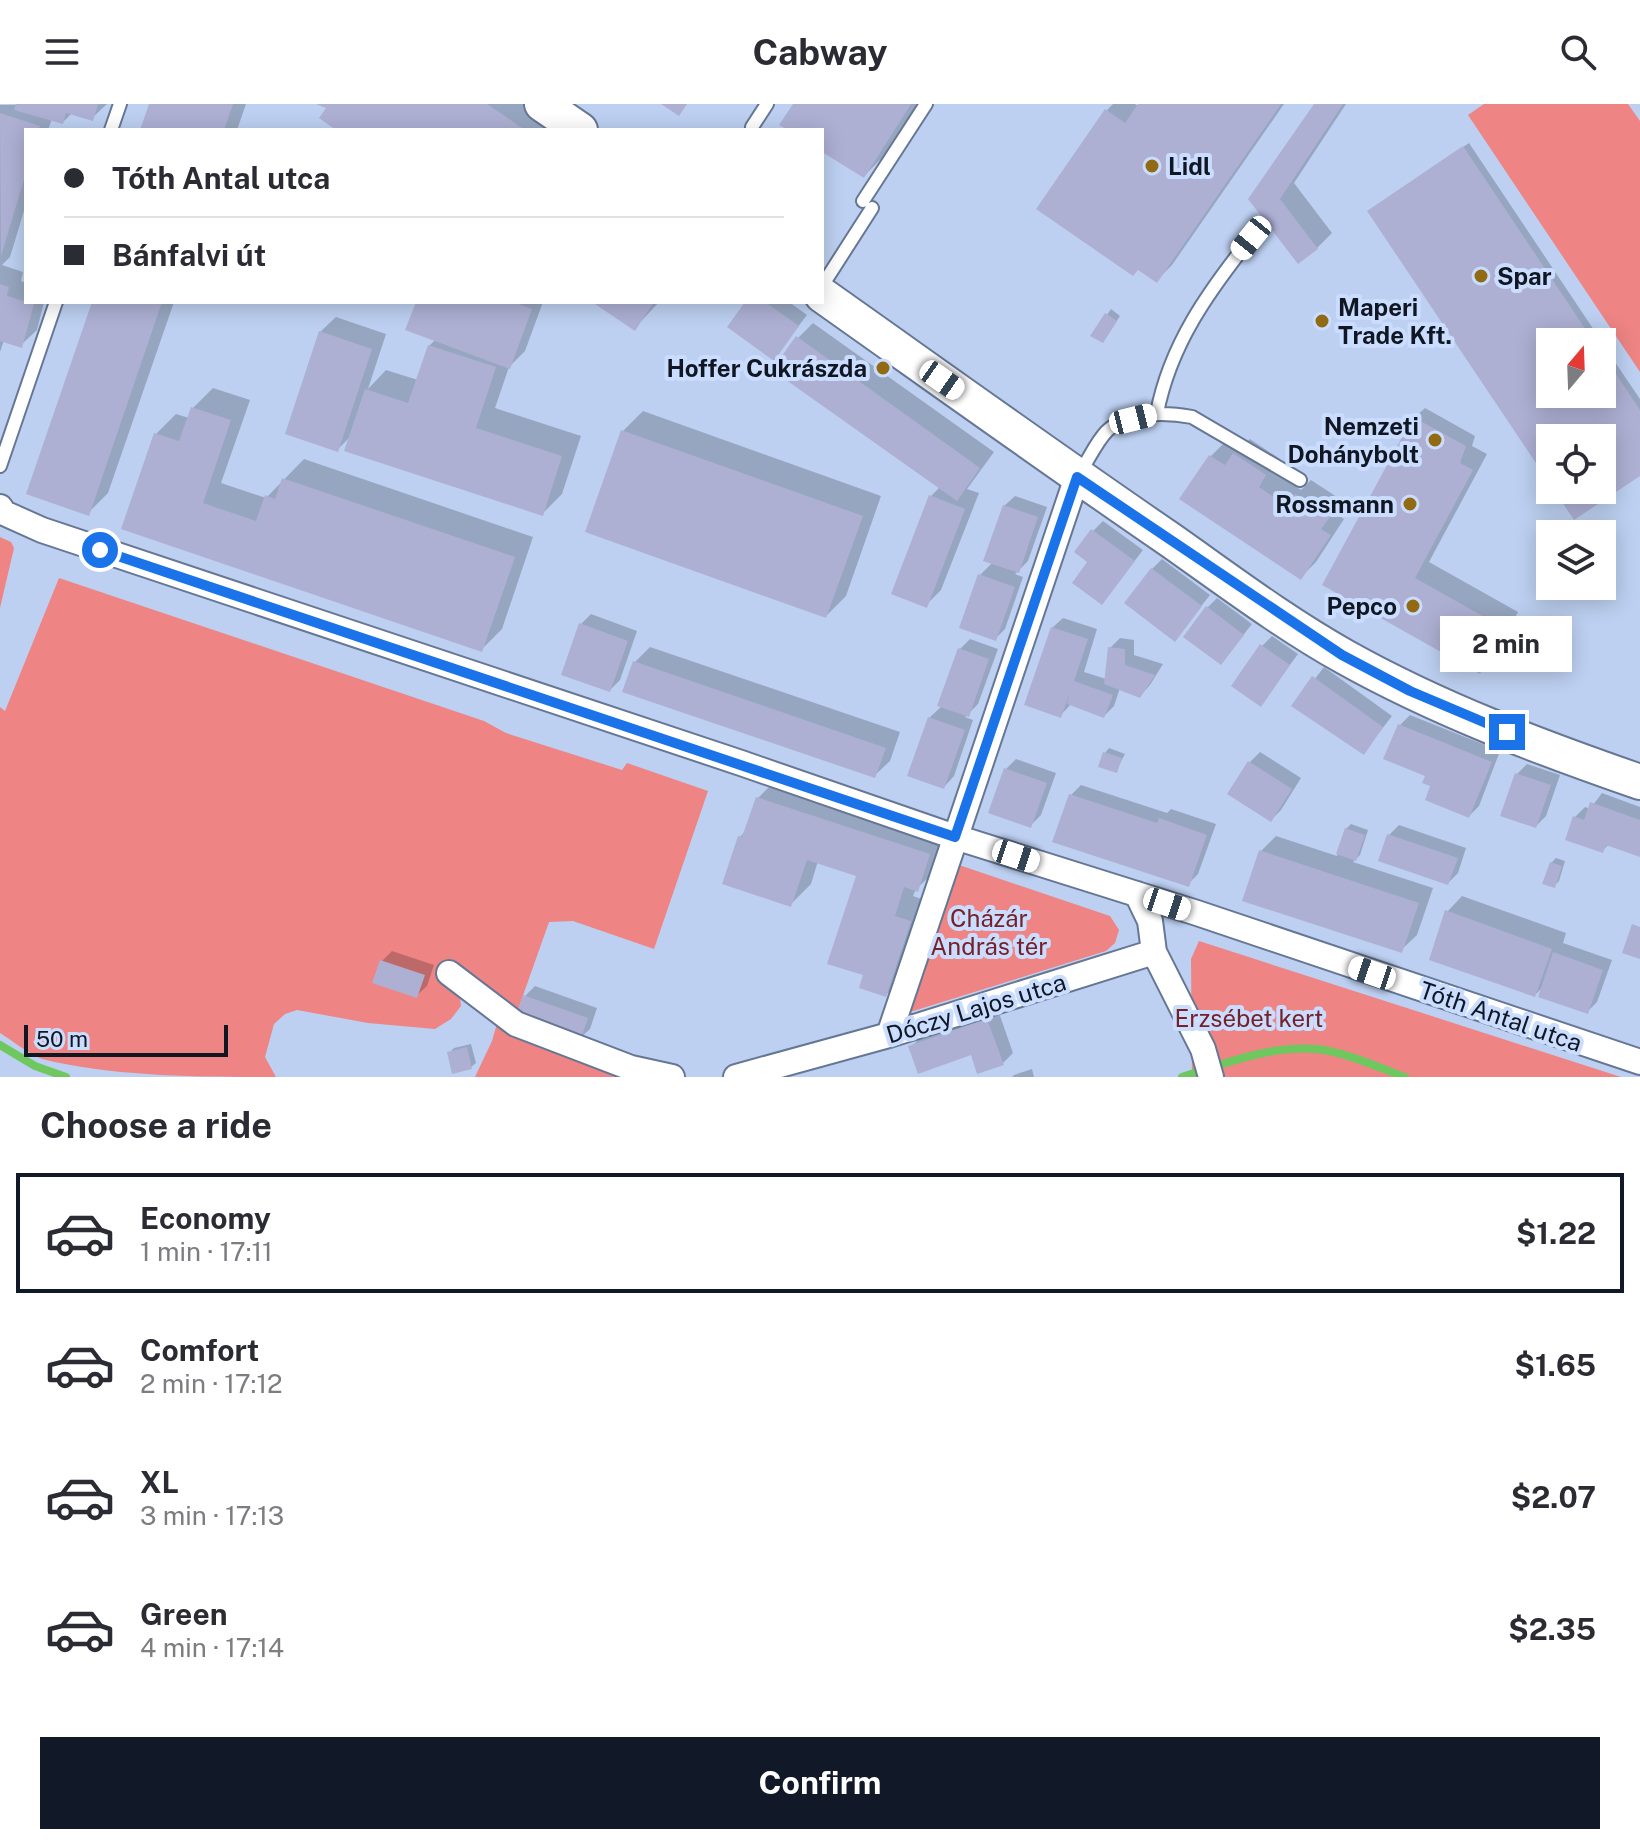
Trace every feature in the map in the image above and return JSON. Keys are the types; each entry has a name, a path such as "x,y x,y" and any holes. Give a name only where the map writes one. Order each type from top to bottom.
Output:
{"main road":[{"path":"542,104 577,128"},
{"path":"824,296 1077,477 1342,655 1410,691 1479,721 1640,782"}],"street":[{"path":"889,1035 1077,477"},
{"name":"Tóth Antal utca","path":"0,507 4,513 42,530 712,753 952,846 1137,894 1640,1062"},
{"path":"1137,894 1150,921 1154,952 1203,1049 1211,1077"},
{"name":"Dóczy Lajos utca","path":"737,1077 889,1035 1154,952"},
{"path":"449,973 516,1024 631,1068 672,1077"}],"lane":[{"path":"112,128 120,104"},
{"path":"752,127 767,104"},
{"path":"824,282 926,104"},
{"path":"1157,413 1162,385 1177,347 1211,290 1251,238"},
{"path":"0,466 55,304"},
{"path":"1077,477 1106,432 1119,423 1157,413 1192,417 1300,480"}],"green space":[{"path":"1484,104 1628,104 1640,121 1640,372 1616,336 1616,328 1611,328 1468,115"},
{"path":"0,537 11,542 14,548 0,608"},
{"path":"59,578 484,721 506,733 622,770 627,763 708,791 654,949 573,921 549,922 515,1018 672,1077 475,1077 492,1041 500,1013 459,990 461,1006 451,1019 435,1029 368,1023 297,1010 285,1014 274,1024 265,1057 276,1077 158,1075 70,1065 42,1059 0,1033 0,707 5,711"},
{"name":"Cházár András tér","path":"956,864 1110,916 1119,930 1115,943 1106,951 910,1012"},
{"name":"Erzsébet kert","path":"1199,941 1621,1077 1192,1077 1191,959"}],"building":[{"path":"16,104 98,104 93,121 66,113 63,124 14,110"},
{"path":"149,104 233,104 225,128 141,128"},
{"path":"316,104 487,104 522,128 333,128 319,118 326,108"},
{"path":"661,104 687,104 679,116"},
{"path":"793,104 911,104 864,178 824,153 824,128 784,128 779,125"},
{"name":"Lidl","path":"1138,104 1281,104 1157,283 1138,270 1133,276 1036,209 1105,109 1125,123"},
{"path":"1314,104 1343,104 1280,199 1318,249 1298,264 1248,199"},
{"path":"0,113 40,126 24,128 24,180 1,256"},
{"name":"Spar","path":"1463,146 1585,328 1536,328 1536,408 1616,408 1616,374 1640,410 1640,476 1616,492 1616,424 1536,424 1536,463 1367,211"},
{"path":"0,284 9,287 7,296 24,301 24,304 34,304 22,348 0,341"},
{"path":"91,304 161,304 89,516 26,494"},
{"path":"415,304 518,304 532,309 510,369 405,330"},
{"path":"595,304 653,304 635,331"},
{"path":"744,304 768,304 799,326 774,361 727,327"},
{"path":"1105,313 1117,321 1103,343 1090,336"},
{"path":"319,331 372,349 338,452 285,434"},
{"path":"796,336 980,468 957,501 772,370"},
{"path":"428,345 496,367 476,428 562,456 543,516 344,451 365,389 408,403"},
{"path":"191,407 231,420 203,503 256,521 265,495 275,499 282,478 515,557 482,652 121,529 154,433 179,441"},
{"path":"1413,417 1466,446 1460,463 1473,470 1415,578 1504,628 1480,674 1322,585"},
{"path":"621,430 863,516 826,618 585,532"},
{"path":"1233,453 1266,475 1259,487 1287,506 1295,494 1330,517 1321,529 1331,535 1301,580 1179,499 1209,455 1225,465"},
{"path":"929,495 965,509 927,608 891,594"},
{"name":"Spar","path":"1563,504 1598,504 1574,520"},
{"path":"1003,505 1038,517 1019,573 983,561"},
{"path":"1091,529 1135,561 1102,605 1072,583 1087,562 1074,552"},
{"path":"1151,568 1202,606 1175,642 1124,603"},
{"path":"978,574 1015,587 996,641 959,628"},
{"path":"1206,606 1244,635 1221,665 1183,637"},
{"path":"579,623 628,641 610,692 561,675"},
{"path":"1051,627 1088,639 1074,681 1113,695 1104,718 1067,704 1070,692 1061,718 1024,705"},
{"path":"1260,644 1290,665 1261,707 1231,686"},
{"path":"1108,647 1125,649 1125,665 1155,675 1140,698 1104,684"},
{"path":"958,648 989,659 969,717 937,706"},
{"path":"633,661 886,748 875,778 622,692"},
{"path":"1312,676 1383,727 1364,755 1291,706"},
{"path":"928,717 965,730 944,789 907,776"},
{"path":"1398,724 1492,762 1469,818 1425,800 1430,786 1422,783 1425,776 1383,759"},
{"path":"1103,752 1122,758 1117,773 1098,767"},
{"path":"1248,761 1292,789 1271,822 1227,794"},
{"path":"1004,768 1047,783 1031,828 988,813"},
{"path":"1515,773 1551,785 1536,828 1500,816"},
{"path":"1069,794 1157,823 1159,818 1207,835 1189,887 1052,842"},
{"path":"756,797 930,854 918,892 904,887 895,916 911,921 886,997 859,988 863,975 827,964 856,876 807,860 791,907 722,884 738,836 742,837"},
{"path":"1590,802 1640,820 1640,857 1606,845 1603,853 1565,840 1573,816 1584,820"},
{"path":"1345,828 1365,835 1356,861 1336,854"},
{"path":"1387,834 1458,858 1448,885 1378,861"},
{"path":"1259,850 1419,903 1402,953 1242,901"},
{"path":"1550,862 1562,866 1555,888 1542,884"},
{"path":"1445,910 1552,949 1535,997 1429,960"},
{"path":"1632,924 1640,927 1640,959 1622,953"},
{"path":"1553,952 1603,970 1588,1014 1538,997"},
{"path":"380,960 425,975 417,998 372,983"},
{"path":"523,995 588,1018 580,1041 515,1018"},
{"path":"987,1019 1004,1065 977,1074 971,1055 918,1074 908,1046"},
{"path":"467,1047 472,1069 452,1074 447,1052"}],"waterway":[{"path":"0,1045 35,1066 66,1077"},
{"path":"1182,1077 1248,1057 1299,1049 1339,1053 1405,1077"}],"place":[{"name":"Lidl","path":"1152,166"},
{"name":"Spar","path":"1481,276"},
{"name":"Maperi Trade Kft.","path":"1322,321"},
{"name":"Hoffer Cukrászda","path":"883,368"},
{"name":"Nemzeti Dohánybolt","path":"1435,440"},
{"name":"Rossmann","path":"1410,504"},
{"name":"Pepco","path":"1413,606"}],"route":[{"path":"100,550 955,837 1077,477 1266,607 1342,655 1410,691 1507,732"}]}
